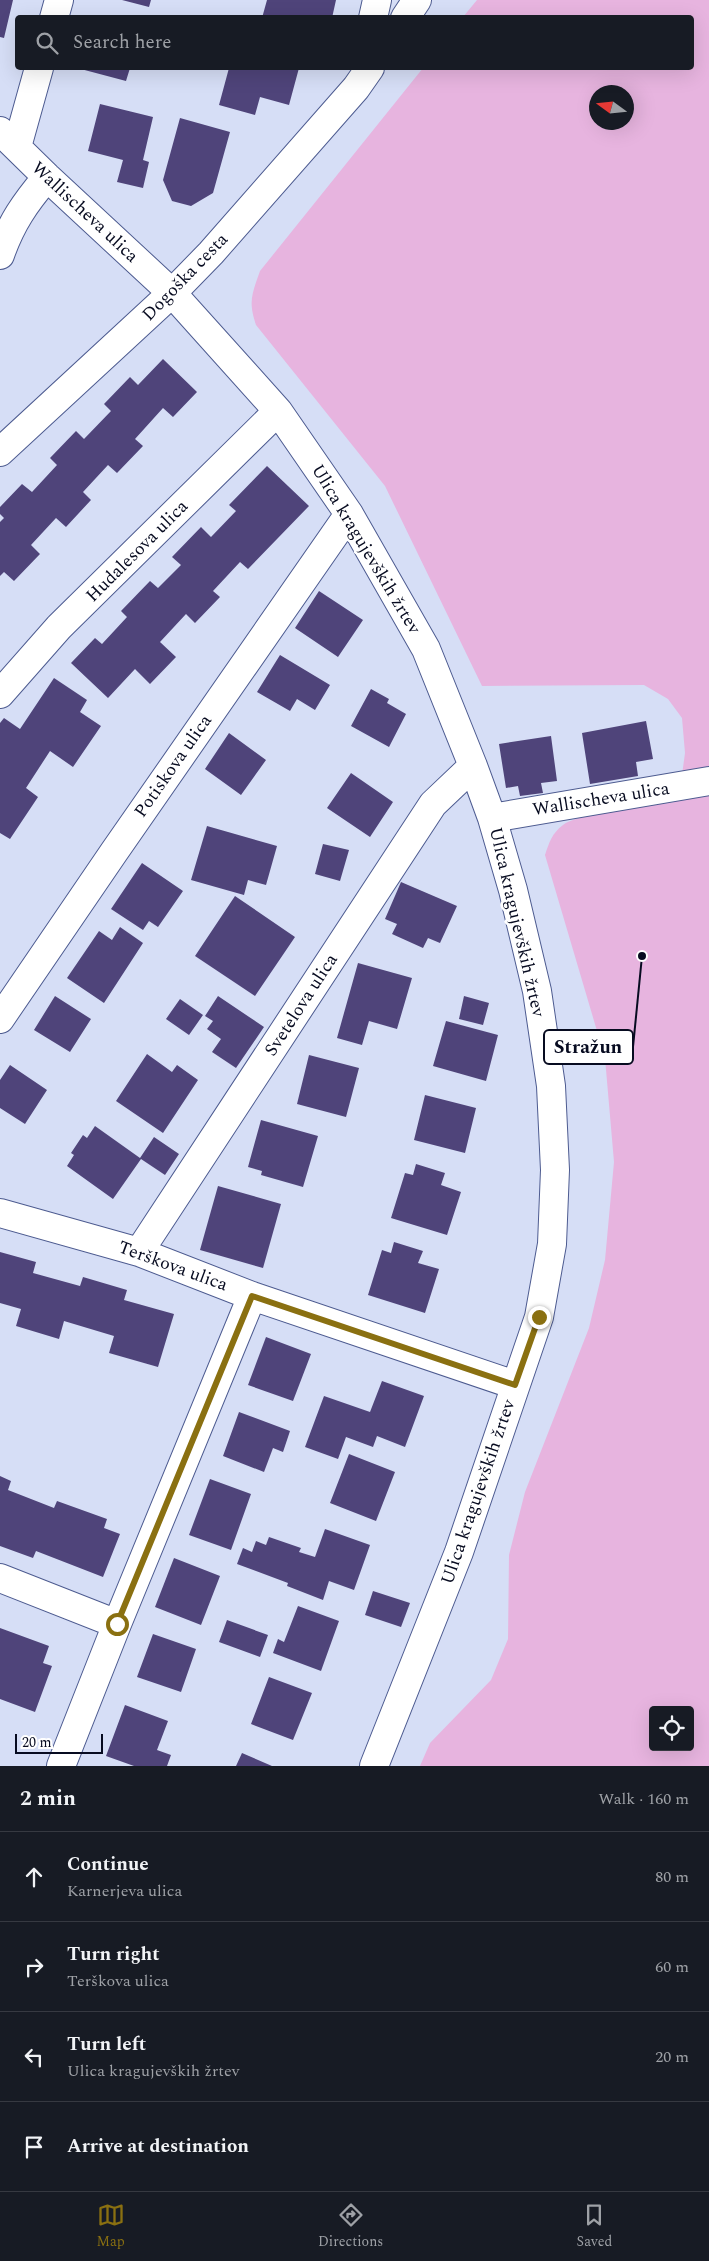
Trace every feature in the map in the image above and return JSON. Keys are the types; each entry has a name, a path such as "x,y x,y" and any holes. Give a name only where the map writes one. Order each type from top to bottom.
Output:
{"street":[{"path":"55,15 59,0"},
{"path":"374,15 378,0"},
{"path":"407,15 417,0"},
{"path":"8,139 38,70"},
{"name":"Dogoška cesta","path":"0,452 172,293 211,252 363,74"},
{"name":"Wallischeva ulica","path":"8,139 172,293"},
{"path":"0,255 9,231 25,202 47,177"},
{"name":"Ulica kragujevških žrtev","path":"172,293 278,411 349,514 426,650 492,818 513,890 537,991 552,1086 555,1170 552,1244 539,1317 459,1552 374,1766"},
{"name":"Hudalesova ulica","path":"0,694 59,627 278,411"},
{"name":"Potiskova ulica","path":"0,1019 349,514"},
{"name":"Svetelova ulica","path":"139,1252 433,804 473,766"},
{"name":"Wallischeva ulica","path":"492,818 709,781"},
{"name":"Terškova ulica","path":"0,1213 139,1252 252,1296 515,1385"},
{"path":"62,1766 117,1624 252,1296"},
{"path":"0,1578 117,1624"}],"shaded area":[{"path":"477,0 709,0 709,1766 420,1766 430,1743 491,1680 508,1639 509,1555 525,1492 589,1328 605,1260 614,1162 605,1058 545,855 556,831 571,821 616,810 674,802 682,775 685,753 682,718 668,699 644,685 482,686 385,486 256,325 252,310 255,286 260,271 421,70 694,70 694,15 465,15"}],"building":[{"path":"0,0 13,0 4,38 0,37"},
{"path":"122,0 151,0 149,7"},
{"path":"267,0 336,0 333,15 263,15"},
{"path":"85,70 129,70 126,81"},
{"path":"228,70 298,70 289,105 260,97 255,115 219,105"},
{"path":"100,104 153,117 143,160 149,162 143,188 117,182 123,160 88,151"},
{"path":"180,118 230,132 213,193 191,206 172,201 163,180"},
{"path":"163,359 197,392 173,417 163,408 135,439 143,446 117,473 108,465 83,492 91,500 66,527 56,518 31,545 40,554 14,581 4,572 0,576 0,522 4,518 0,514 0,507 22,484 32,492 57,465 50,458 76,431 84,439 111,411 104,404 130,377 138,385"},
{"path":"267,466 309,506 248,569 240,562 213,591 220,597 195,623 186,614 160,642 176,657 150,684 135,669 108,698 71,663 95,638 102,644 127,617 121,611 150,581 158,588 181,565 172,557 201,527 211,537 236,511 229,505"},
{"path":"319,591 363,620 338,657 295,628"},
{"path":"280,655 330,685 315,710 297,699 290,711 257,692"},
{"path":"54,678 87,700 80,712 101,726 73,767 50,751 26,788 38,797 10,839 0,833 0,723 4,718 20,729"},
{"path":"371,689 389,699 387,703 406,714 389,747 351,726"},
{"path":"646,721 653,759 636,762 638,776 590,784 582,733"},
{"path":"229,733 266,760 241,795 205,769"},
{"path":"551,736 557,781 541,783 543,793 520,796 518,786 506,788 499,744"},
{"path":"351,773 393,802 370,837 327,808"},
{"path":"207,826 277,846 266,885 248,880 244,895 191,880"},
{"path":"323,844 349,850 340,881 315,874"},
{"path":"142,863 183,891 158,927 149,921 143,930 111,909"},
{"path":"401,882 457,906 440,943 428,938 423,948 392,934 397,924 385,919"},
{"path":"235,896 295,937 255,996 195,956"},
{"path":"120,927 143,943 104,1003 67,978 99,931 112,940"},
{"path":"358,963 412,978 397,1029 369,1021 362,1045 337,1038"},
{"path":"55,996 91,1019 70,1052 34,1030"},
{"path":"218,996 264,1027 236,1068 212,1052 221,1039 207,1029 213,1021 205,1016"},
{"path":"464,996 489,1003 483,1025 459,1019"},
{"path":"180,999 203,1015 189,1035 166,1019"},
{"path":"446,1021 498,1035 486,1081 433,1066"},
{"path":"147,1054 172,1072 177,1065 198,1080 163,1133 116,1101"},
{"path":"309,1055 359,1068 346,1117 297,1104"},
{"path":"10,1065 47,1090 25,1124 0,1108 0,1080"},
{"path":"425,1095 476,1108 465,1153 414,1140"},
{"path":"261,1120 318,1136 303,1187 261,1175 262,1171 248,1167"},
{"path":"95,1126 140,1158 154,1137 179,1154 165,1175 141,1159 113,1199 67,1166 74,1155 71,1153 83,1135 87,1138"},
{"path":"416,1164 445,1173 441,1185 461,1192 447,1235 391,1218 405,1173 413,1175"},
{"path":"218,1186 281,1204 263,1268 200,1250"},
{"path":"394,1242 423,1251 418,1263 439,1269 425,1313 368,1295 382,1250 391,1253"},
{"path":"0,1252 36,1262 33,1273 80,1286 83,1277 127,1290 124,1300 174,1314 158,1367 109,1353 114,1336 64,1321 59,1339 16,1326 21,1309 0,1303"},
{"path":"266,1337 311,1354 293,1401 248,1385"},
{"path":"382,1381 424,1396 405,1447 377,1436 373,1447 346,1437 338,1459 305,1447 324,1396 370,1412"},
{"path":"239,1412 290,1431 283,1452 273,1448 264,1472 223,1456"},
{"path":"349,1454 395,1472 376,1521 330,1503"},
{"path":"0,1476 11,1481 8,1490 54,1508 57,1501 107,1519 104,1528 120,1534 103,1577 36,1551 33,1558 0,1546"},
{"path":"210,1479 251,1494 231,1550 189,1535"},
{"path":"325,1529 370,1545 354,1590 329,1581 323,1600 287,1586 288,1583 237,1564 243,1548 252,1552 256,1541 266,1545 269,1537 301,1548 299,1552 315,1557"},
{"path":"174,1558 220,1576 201,1625 155,1607"},
{"path":"373,1591 410,1603 401,1627 365,1615"},
{"path":"298,1606 339,1621 321,1671 273,1653 278,1639 284,1642"},
{"path":"227,1620 268,1635 260,1657 219,1642"},
{"path":"0,1628 49,1646 43,1663 52,1666 35,1712 0,1699"},
{"path":"153,1634 196,1649 181,1692 137,1677"},
{"path":"269,1677 312,1693 293,1740 251,1724"},
{"path":"125,1705 168,1721 157,1750 171,1755 167,1766 134,1766 106,1756"},
{"path":"242,1753 272,1766 236,1766"}],"place":[{"name":"Stražun","path":"642,956"}],"route":[{"path":"117,1624 252,1296 515,1385 539,1317"}]}
